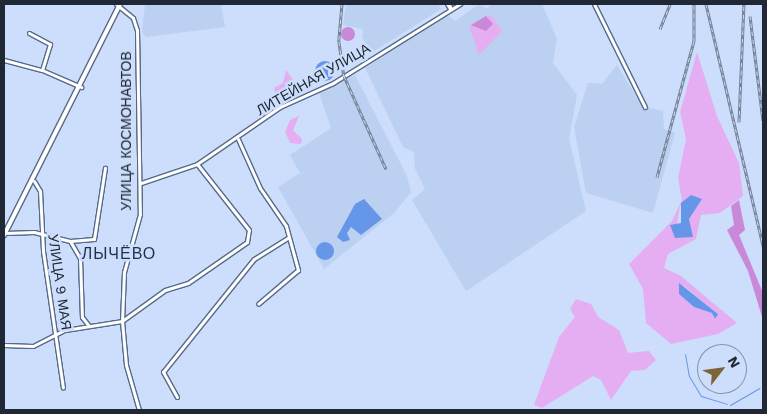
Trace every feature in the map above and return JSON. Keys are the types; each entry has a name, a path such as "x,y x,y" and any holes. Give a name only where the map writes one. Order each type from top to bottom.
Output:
{"main road":[{"path":"448,4 451,9"},
{"path":"5,234 81,87 118,5"}],"street":[{"name":"ЛИТЕЙНАЯ УЛИЦА","path":"141,183 197,164 238,139 280,108 333,83 460,4"},
{"path":"594,4 644,107"},
{"name":"УЛИЦА КОСМОНАВТОВ","path":"118,5 133,18 137,30 141,183 140,214 124,272 122,321 126,365 139,410"},
{"path":"29,33 50,44 42,70"},
{"path":"4,60 42,70 81,87"},
{"path":"238,139 260,188 286,226 298,271 258,304"},
{"path":"4,345 33,346 57,334 89,326 122,321 251,238 230,203 197,164"},
{"path":"5,234 41,233 70,241 94,239 105,168"},
{"name":"УЛИЦА 9 МАЯ","path":"34,181 42,211 41,233 57,334 63,388"},
{"path":"177,397 163,372 254,259 288,238"},
{"path":"70,241 80,258 82,317 89,326"}],"shaded area":[{"path":"221,4 225,27 146,37 142,32 145,5"},
{"path":"346,4 438,4 441,9 371,53 362,37 363,29 343,25"},
{"path":"479,4 487,9 491,4 542,4 557,39 553,63 577,95 569,139 586,211 466,291 412,200 425,189 415,169 414,152 403,147 365,68 447,15 455,21"},
{"path":"491,15 502,31 479,55 469,26"},
{"path":"486,16 493,24 486,31 471,25"},
{"path":"345,27 351,27 355,34 351,41 345,41 341,37 341,31"},
{"path":"697,52 717,116 739,163 743,196 720,213 701,215 696,239 668,254 664,268 681,276 737,323 718,334 671,344 646,323 643,289 629,264 672,221 682,200 678,178 686,139 680,112","holes":["695,198 701,199 675,237 680,206","684,286 718,314 714,319 713,313 694,307 679,294"]},
{"path":"617,65 642,106 663,111 664,129 675,133 653,213 586,193 574,127 588,83 602,84"},
{"path":"286,70 303,93 279,105 274,88 283,83"},
{"path":"355,75 407,176 411,192 394,213 324,269 278,187 300,173 290,155 331,128 319,93"},
{"path":"299,116 293,130 302,139 301,144 290,143 285,132 290,120"},
{"path":"739,200 745,230 739,235 763,293 763,320 748,271 727,230 734,225 731,206"},
{"path":"576,299 591,304 598,317 619,330 628,353 649,351 656,360 645,370 631,371 611,400 601,380 593,376 542,408 534,405 559,337 575,317 570,309"}],"water":[{"path":"325,61 332,64 335,71 332,78 325,81 318,78 315,71 318,64"},
{"path":"691,195 702,199 689,219 693,237 675,238 670,225 681,223 681,203"},
{"path":"364,199 382,219 361,235 351,227 347,233 350,240 343,242 337,237 355,204"},
{"path":"325,242 331,245 334,251 331,257 325,260 319,257 316,251 319,245"},
{"path":"136,246 142,246 146,253 142,260 136,260 132,256 132,250"},
{"path":"679,283 718,314 715,319 712,313 694,307 679,294"}],"waterway":[{"path":"685,354 689,376 701,396 727,404"},
{"path":"730,405 759,388"}],"railway":[{"path":"342,4 339,42 344,76 386,169"},
{"path":"660,29 670,4"},
{"path":"657,177 694,41 694,4"},
{"path":"706,4 763,246"},
{"path":"739,122 744,4"},
{"path":"750,16 763,120"}],"district":[{"name":"ЛЫЧЁВО","path":"119,254"}]}
